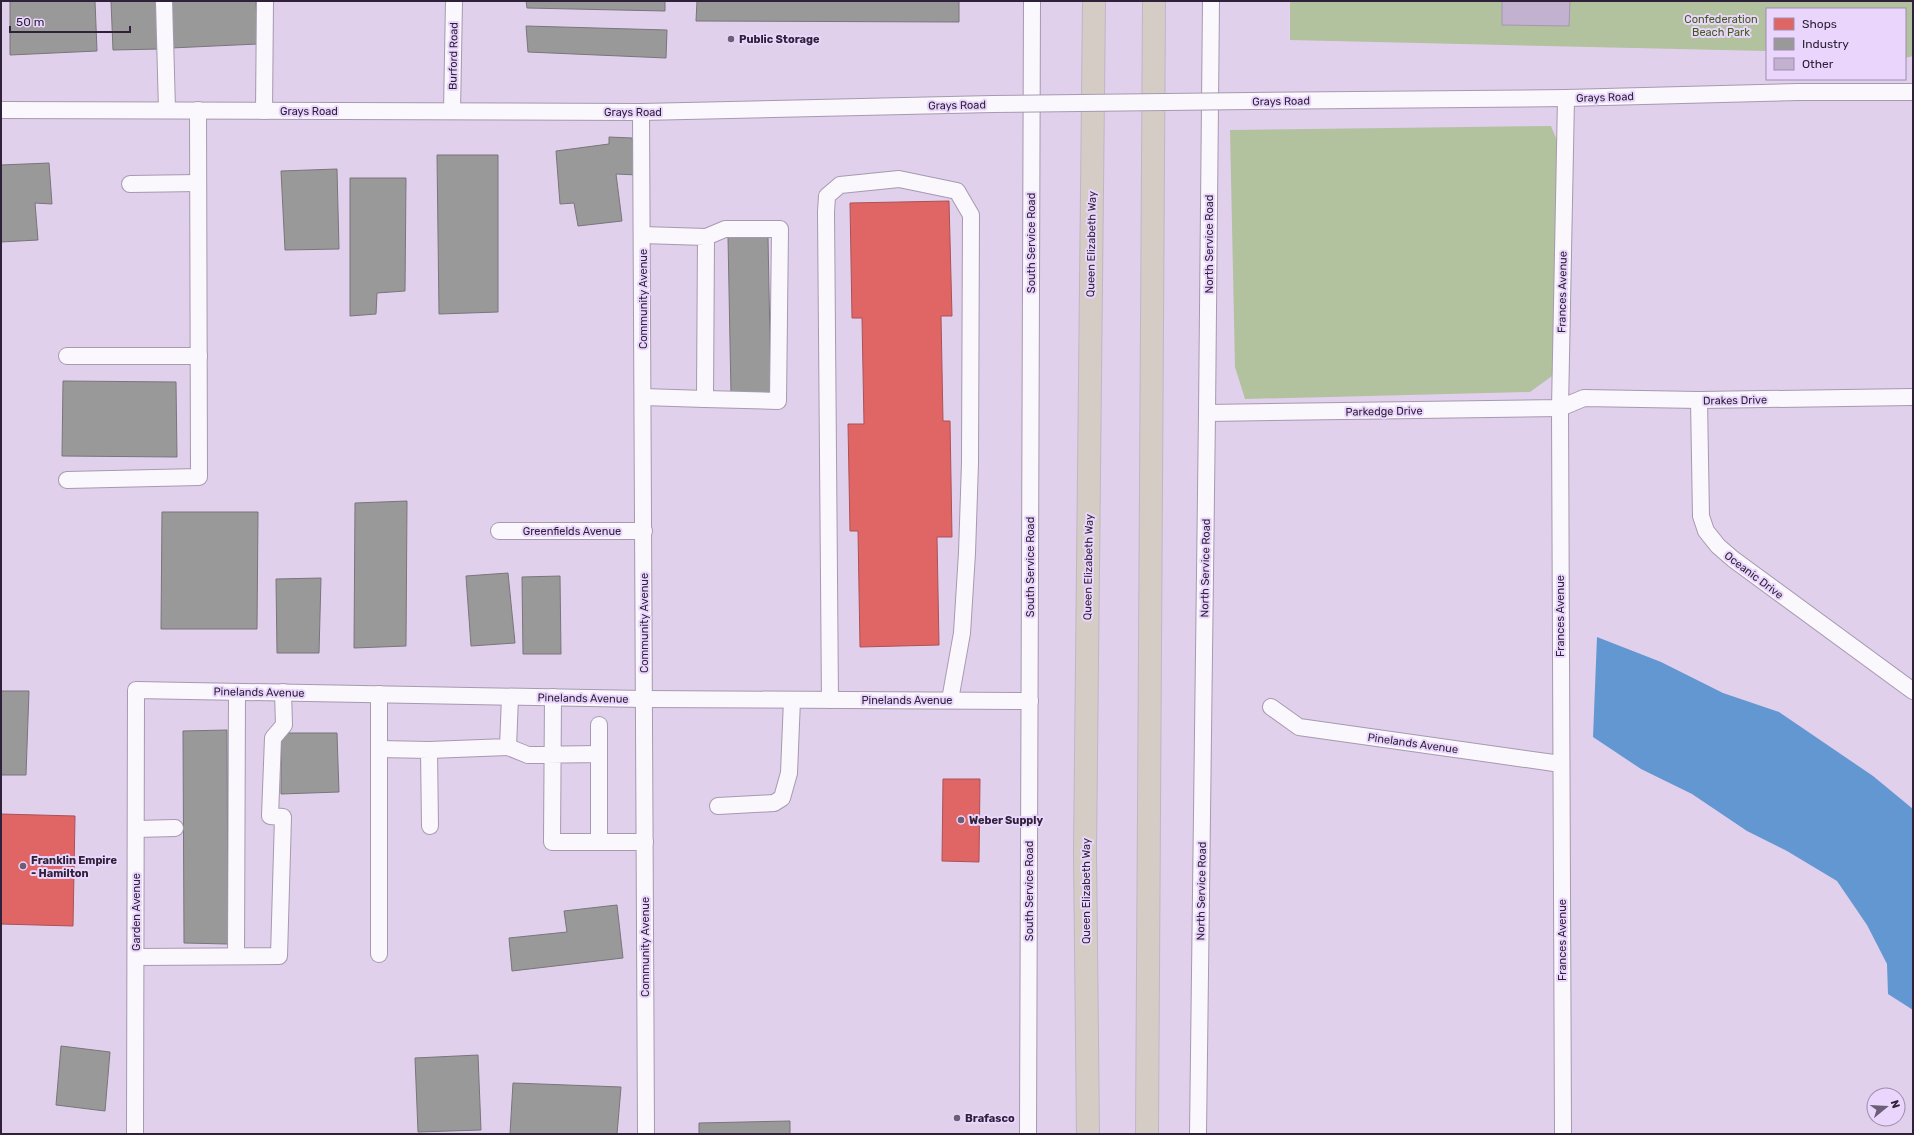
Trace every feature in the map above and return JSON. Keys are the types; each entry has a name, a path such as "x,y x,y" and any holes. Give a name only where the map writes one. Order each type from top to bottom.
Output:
{"highway":[{"name":"Queen Elizabeth Way","path":"1088,1134 1085,852 1094,1"},
{"path":"1147,1134 1154,1"}],"street":[{"path":"164,1 166,110"},
{"path":"264,111 265,1"},
{"name":"Burford Road","path":"452,111 454,1"},
{"name":"South Service Road","path":"1028,1134 1032,1"},
{"name":"North Service Road","path":"1198,1134 1211,1"},
{"name":"Grays Road","path":"1,110 641,112 993,104 1566,98 1799,92 1913,92"},
{"name":"Frances Avenue","path":"1563,1134 1560,408 1566,98"},
{"path":"67,480 199,477 198,110"},
{"name":"Community Avenue","path":"641,112 646,1134"},
{"path":"830,700 826,212 828,196 840,186 899,179 957,191 971,215 970,440 967,553 962,633 950,700"},
{"path":"130,184 198,183"},
{"path":"642,235 706,237 725,229 780,229 778,401 643,397"},
{"path":"705,399 706,237"},
{"path":"67,356 199,356"},
{"name":"Drakes Drive","path":"1560,408 1584,398 1699,400 1913,396"},
{"name":"Oceanic Drive","path":"1699,400 1701,516 1706,531 1718,546 1747,570 1913,691"},
{"name":"Parkedge Drive","path":"1207,413 1560,408"},
{"name":"Greenfields Avenue","path":"499,532 644,531"},
{"name":"Pinelands Avenue","path":"136,690 643,699 1030,701"},
{"name":"Garden Avenue","path":"135,1134 136,690"},
{"path":"236,956 237,692"},
{"path":"136,957 279,956 283,817 270,816 272,738 284,725 283,692"},
{"path":"379,694 379,954"},
{"path":"508,748 510,697"},
{"path":"553,697 552,842 645,842"},
{"path":"718,806 774,803 782,798 789,773 792,700"},
{"name":"Pinelands Avenue","path":"1271,708 1299,727 1561,764"},
{"path":"599,725 599,842"},
{"path":"379,749 429,750 508,748 528,755 599,754"},
{"path":"429,750 430,826"},
{"path":"136,829 175,828"}],"green space":[{"name":"Confederation Beach Park","path":"1290,1 1913,1 1913,56 1906,58 1906,8 1766,8 1766,51 1290,40"},
{"path":"1551,126 1558,143 1552,376 1530,392 1245,399 1235,367 1230,130"}],"water":[{"path":"1597,637 1661,662 1723,693 1779,712 1873,776 1913,809 1913,1010 1888,994 1887,964 1867,925 1837,881 1787,851 1747,831 1692,794 1641,769 1593,737"}],"building: Shops":[{"path":"949,201 952,316 941,316 943,421 950,421 952,537 937,537 939,645 860,647 858,531 850,531 848,424 864,424 862,318 852,318 850,203"},
{"name":"Weber Supply","path":"943,779 980,779 979,862 942,861"},
{"path":"1,814 75,816 73,926 1,924"}],"building: Industry":[{"path":"10,1 95,1 97,51 10,55"},
{"path":"111,1 158,1 160,49 113,50"},
{"path":"171,1 256,1 258,44 171,48"},
{"path":"526,1 665,1 665,11 527,8"},
{"path":"697,1 959,1 959,22 696,21"},
{"path":"526,26 667,30 666,58 528,52"},
{"path":"609,137 632,138 638,175 616,174 622,221 578,226 574,203 560,204 556,151 609,144"},
{"path":"437,155 498,155 498,312 439,314"},
{"path":"49,163 52,204 35,203 38,240 1,242 1,165"},
{"path":"337,169 339,249 285,250 281,171"},
{"path":"350,178 406,178 405,291 377,293 376,314 350,316"},
{"path":"728,237 768,237 771,393 731,394"},
{"path":"63,381 176,382 177,457 62,456"},
{"path":"407,501 406,646 354,648 355,503"},
{"path":"162,512 258,512 257,629 161,629"},
{"path":"508,573 515,643 471,646 466,576"},
{"path":"560,576 561,654 523,654 522,577"},
{"path":"321,578 319,653 277,653 276,579"},
{"path":"1,691 29,691 26,775 1,775"},
{"path":"227,730 228,944 184,943 183,731"},
{"path":"281,733 337,733 339,792 281,794"},
{"path":"617,905 623,958 512,971 509,938 567,932 564,911"},
{"path":"61,1046 110,1052 105,1111 56,1105"},
{"path":"478,1055 481,1130 418,1132 415,1058"},
{"path":"513,1083 621,1087 617,1134 510,1134"},
{"path":"790,1121 790,1134 699,1134 699,1123"}],"building: Other":[{"path":"1502,1 1570,1 1569,26 1502,25"}],"place":[{"name":"Public Storage","path":"731,39"},
{"name":"Weber Supply","path":"961,820"},
{"name":"Franklin Empire - Hamilton","path":"23,866"},
{"name":"Brafasco","path":"957,1118"}]}
